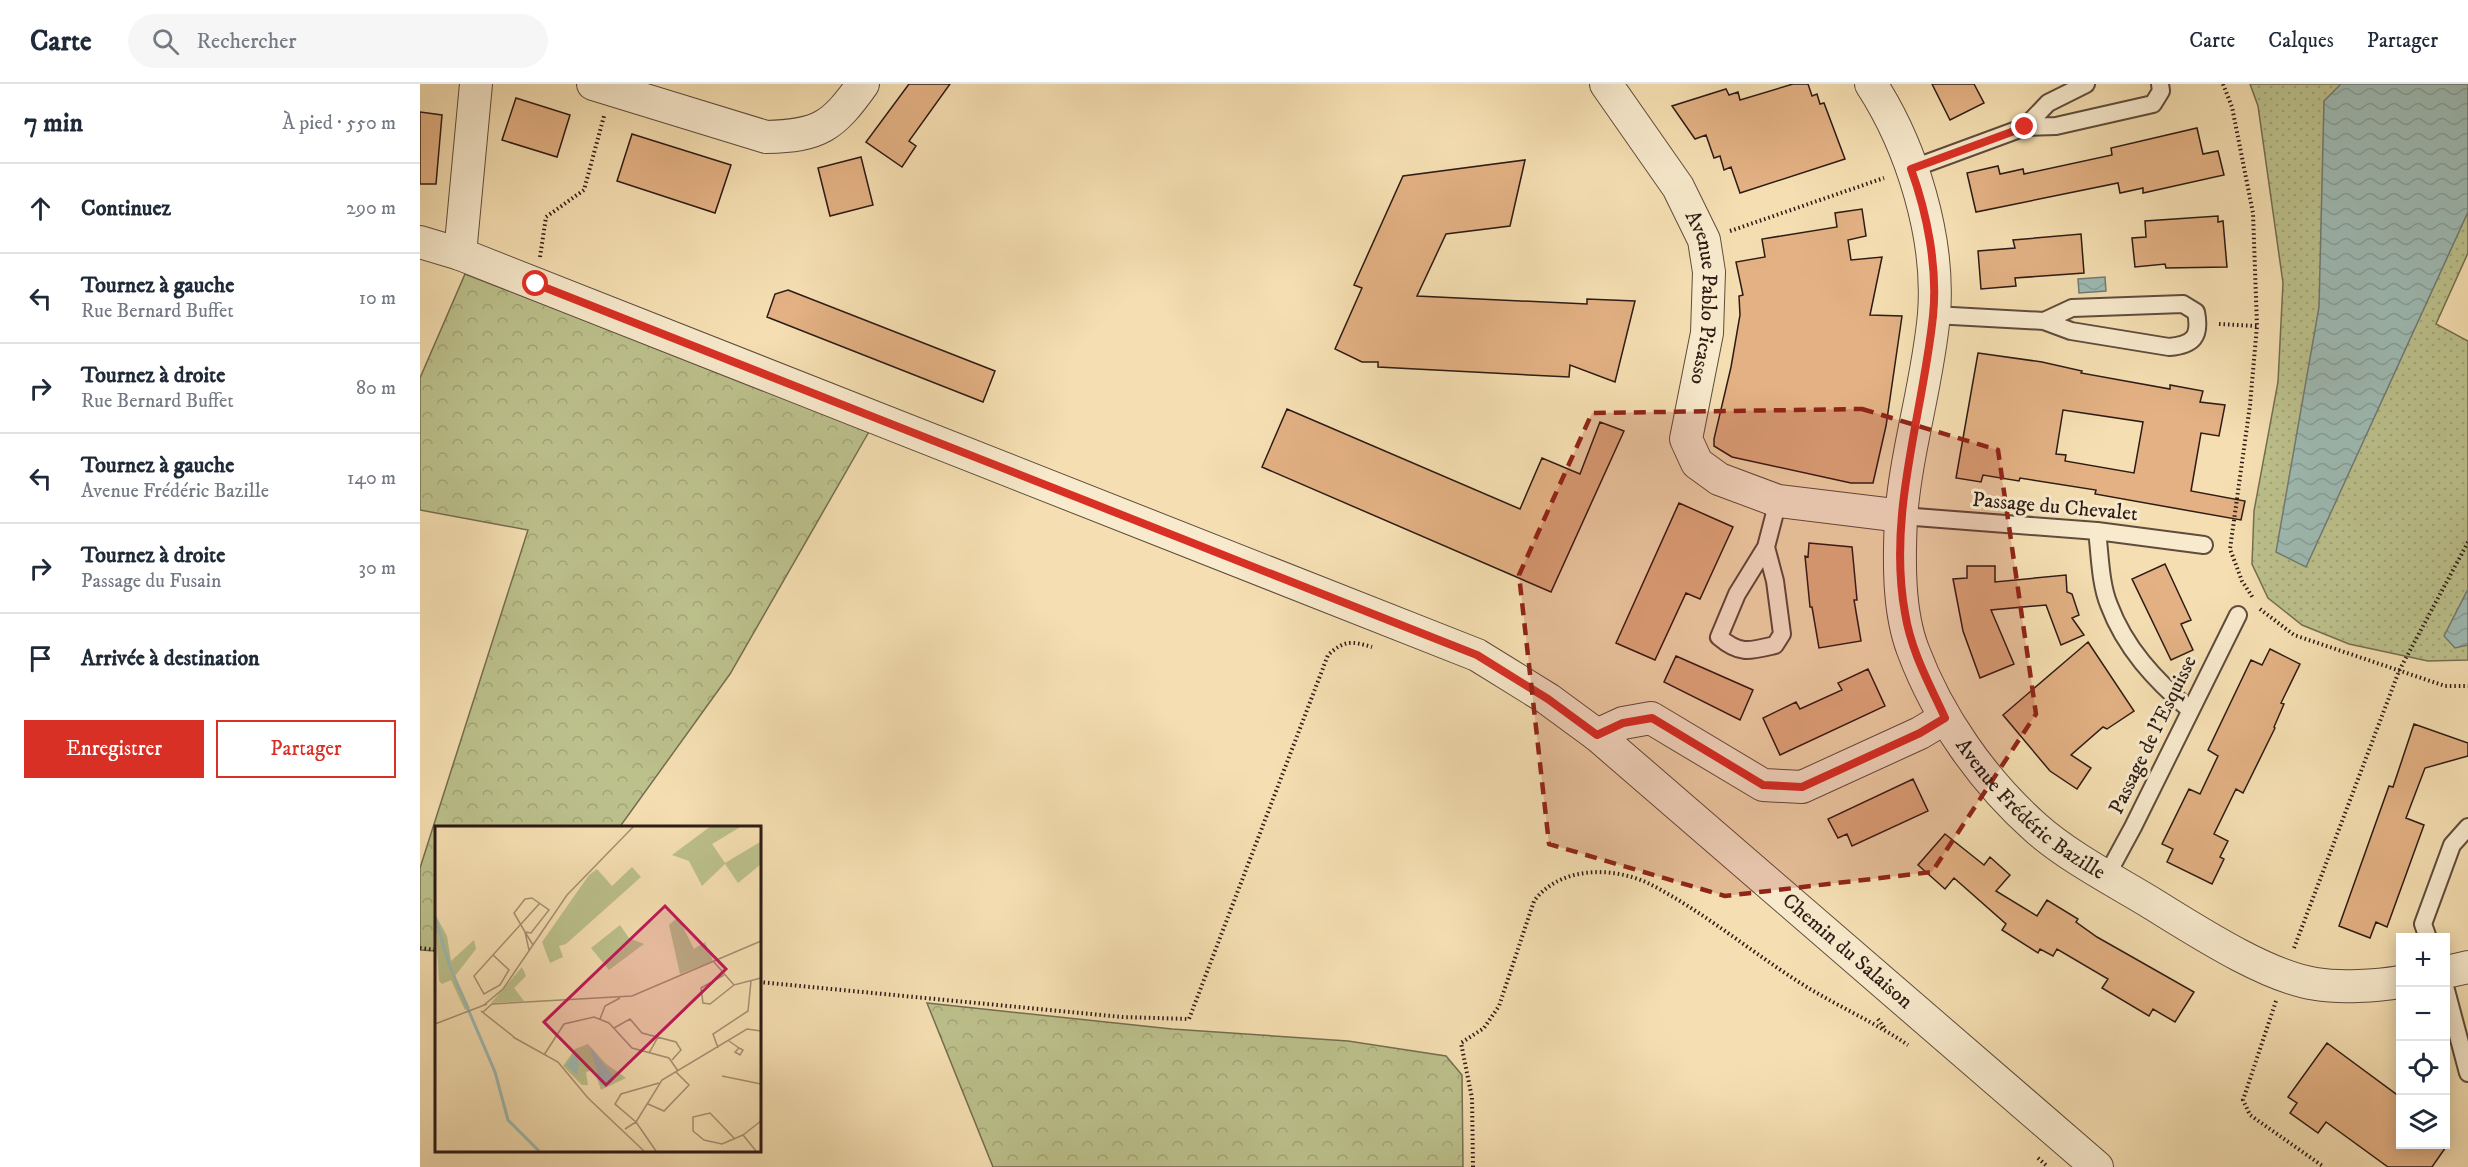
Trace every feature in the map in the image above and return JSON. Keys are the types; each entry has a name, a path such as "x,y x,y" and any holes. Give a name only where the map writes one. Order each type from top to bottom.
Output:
{"street":[{"path":"460,254 476,84"},
{"path":"602,87 766,137 796,137 826,126 841,115 863,84"},
{"name":"Avenue Pablo Picasso","path":"1606,84 1678,187 1704,240 1709,272 1707,333 1686,439 1697,463 1719,479 1778,501 1902,516"},
{"name":"Avenue Frédéric Bazille","path":"1871,84 1892,116 1911,169 1925,219 1934,276 1934,315 1902,516 1901,577 1904,611 1912,649 1945,718 1989,780 2038,830 2212,940 2284,975 2316,985 2396,982"},
{"name":"Chemin du Salaison","path":"420,242 460,254 1477,655 1548,699 1597,735 2097,1167"},
{"path":"1597,735 1623,723 1652,718 1763,785 1802,787 1920,733 1945,718"},
{"path":"2450,971 2468,967"}],"lane":[{"path":"2025,127 2048,103 2086,84"},
{"path":"1911,169 2025,127 2056,126 2153,104 2162,91 2160,84"},
{"path":"1934,315 2044,321 2071,331 2169,348 2186,346 2195,337 2199,324 2196,312 2183,304 2159,303 2072,308 2044,321"},
{"path":"1766,547 1775,581 1782,634 1775,645 1746,651 1731,647 1719,637 1737,594 1766,547 1778,501"},
{"name":"Passage du Chevalet","path":"1902,516 2097,531 2204,545"},
{"path":"2097,531 2108,603 2127,643 2157,681 2190,710"},
{"name":"Passage de l'Esquisse","path":"2107,875 2238,615"},
{"path":"2426,933 2423,924 2448,855 2452,845 2468,827"},
{"path":"2450,1008 2468,1073"}],"path":[{"path":"2223,84 2232,108 2253,213 2257,326 2250,405 2230,549 2242,580 2260,610 2294,635 2445,686 2468,686"},
{"path":"536,284 546,217 584,190 602,87"},
{"path":"1704,240 1911,169"},
{"path":"2199,324 2257,326"},
{"path":"2324,1167 2250,1115 2243,1100 2284,975 2399,672 2468,542"},
{"path":"760,982 1122,1017 1189,1019 1328,655 1340,644 1358,643 1380,650"},
{"path":"1473,1167 1472,1098 1461,1043 1484,1028 1499,1006 1534,901 1542,890 1564,876 1589,873 1617,874 1649,884 1750,947 1809,988 1886,1030 1913,1048"},
{"path":"420,948 435,950"},
{"path":"1874,1013 1886,1030"},
{"path":"2031,1152 2048,1167"}],"highlighted area":[{"path":"1862,409 1998,450 2036,714 1932,872 1725,896 1549,844 1519,575 1592,413"}],"green space":[{"path":"2250,84 2468,84 2468,253 2436,324 2468,341 2468,660 2428,661 2349,644 2302,625 2268,598 2252,564 2254,511 2278,382 2283,283 2258,106"},
{"path":"465,274 870,430 730,674 620,826 435,826 435,951 420,950 420,868 528,530 420,510 420,378"},
{"path":"927,1003 1172,1029 1348,1041 1446,1056 1462,1075 1463,1167 993,1167"}],"water":[{"path":"2341,84 2468,84 2468,212 2306,567 2276,552 2319,307 2324,101"},
{"path":"2105,277 2106,291 2079,293 2078,279"},
{"path":"2468,589 2468,645 2455,648 2444,636"}],"building":[{"path":"909,84 950,84 909,141 916,146 902,167 866,142"},
{"path":"1793,84 1808,84 1812,96 1817,94 1820,104 1824,103 1845,159 1740,193 1731,167 1724,170 1720,156 1714,158 1706,135 1695,139 1672,106 1726,89 1729,95 1738,92 1740,100"},
{"path":"1932,84 1974,84 1984,103 1950,120"},
{"path":"516,98 570,115 557,157 502,140"},
{"path":"420,112 442,115 436,184 420,184"},
{"path":"2197,128 2203,154 2218,151 2224,175 2143,193 2143,188 2120,193 2118,183 1976,212 1967,173 1998,166 2000,174 2023,169 2024,174 2112,155 2111,148"},
{"path":"632,134 731,165 715,213 617,181"},
{"path":"861,157 873,205 830,216 818,168"},
{"path":"1525,160 1510,226 1446,234 1417,296 1587,304 1587,299 1635,301 1615,382 1570,365 1569,377 1378,367 1378,362 1362,362 1335,349 1362,288 1354,285 1403,176"},
{"path":"1862,209 1866,236 1848,240 1851,260 1882,257 1870,315 1902,316 1886,426 1873,483 1851,483 1732,457 1714,446 1714,439 1731,367 1740,315 1739,296 1743,295 1736,262 1765,257 1762,239 1837,227 1835,213"},
{"path":"2218,216 2218,222 2223,221 2227,267 2166,268 2165,264 2135,267 2132,238 2146,237 2145,221"},
{"path":"2081,234 2084,273 2015,278 2016,286 1981,289 1978,251 2015,248 2013,240"},
{"path":"788,290 995,371 983,402 767,317 775,294"},
{"path":"1978,353 2042,362 2082,371 2081,373 2170,389 2170,385 2203,391 2200,402 2225,405 2219,436 2201,433 2191,491 2245,501 2241,520 2095,494 2096,490 2020,478 2019,481 1983,475 1981,482 1956,478","holes":["2063,410 2143,422 2134,473 2065,461 2066,455 2056,454"]},
{"path":"1287,409 1520,509 1542,458 1580,474 1600,422 1624,431 1551,592 1262,467"},
{"path":"1679,503 1733,527 1700,599 1686,593 1655,660 1616,643"},
{"path":"1809,543 1852,547 1857,600 1854,600 1861,641 1819,648 1812,607 1810,607 1805,556 1808,557"},
{"path":"2165,564 2191,620 2181,624 2193,650 2171,660 2132,579"},
{"path":"1967,566 1995,566 1995,582 2066,575 2067,592 2072,594 2079,615 2072,618 2084,635 2061,645 2046,605 1991,610 2014,664 1980,678 1963,631 1953,579 1967,578"},
{"path":"2088,642 2134,711 2107,729 2103,727 2071,755 2091,768 2077,789 2050,771 2003,715"},
{"path":"2270,649 2300,664 2281,703 2284,704 2275,728 2243,793 2236,789 2214,834 2228,841 2220,857 2224,859 2212,884 2167,862 2173,849 2162,844 2189,789 2200,794 2218,756 2208,750 2251,660 2262,665"},
{"path":"1676,656 1753,690 1740,720 1664,682"},
{"path":"1868,669 1885,706 1780,755 1763,718 1796,702 1800,709 1842,690 1838,683"},
{"path":"2414,724 2468,743 2468,756 2425,768 2406,818 2424,825 2387,927 2376,922 2370,938 2339,926 2389,786 2393,787"},
{"path":"1913,779 1928,811 1852,846 1847,834 1838,838 1828,819"},
{"path":"1945,834 1984,865 1990,857 2010,875 1996,891 2037,916 2047,900 2078,919 2076,922 2097,937 2194,992 2175,1022 2153,1009 2149,1016 2102,988 2108,979 2057,949 2053,956 2040,949 2038,953 2002,930 2006,924 1954,878 1945,889 1918,865"},
{"path":"2327,1043 2396,1094 2396,1149 2445,1149 2432,1167 2388,1167 2326,1122 2318,1133 2290,1113 2297,1103 2288,1097"}],"route":[{"path":"536,284 1477,655 1548,699 1597,735 1623,723 1652,718 1763,785 1802,787 1920,733 1945,718 1912,649 1904,611 1900,565 1902,516 1934,315 1934,276 1923,207 1911,169 2025,127"}]}
